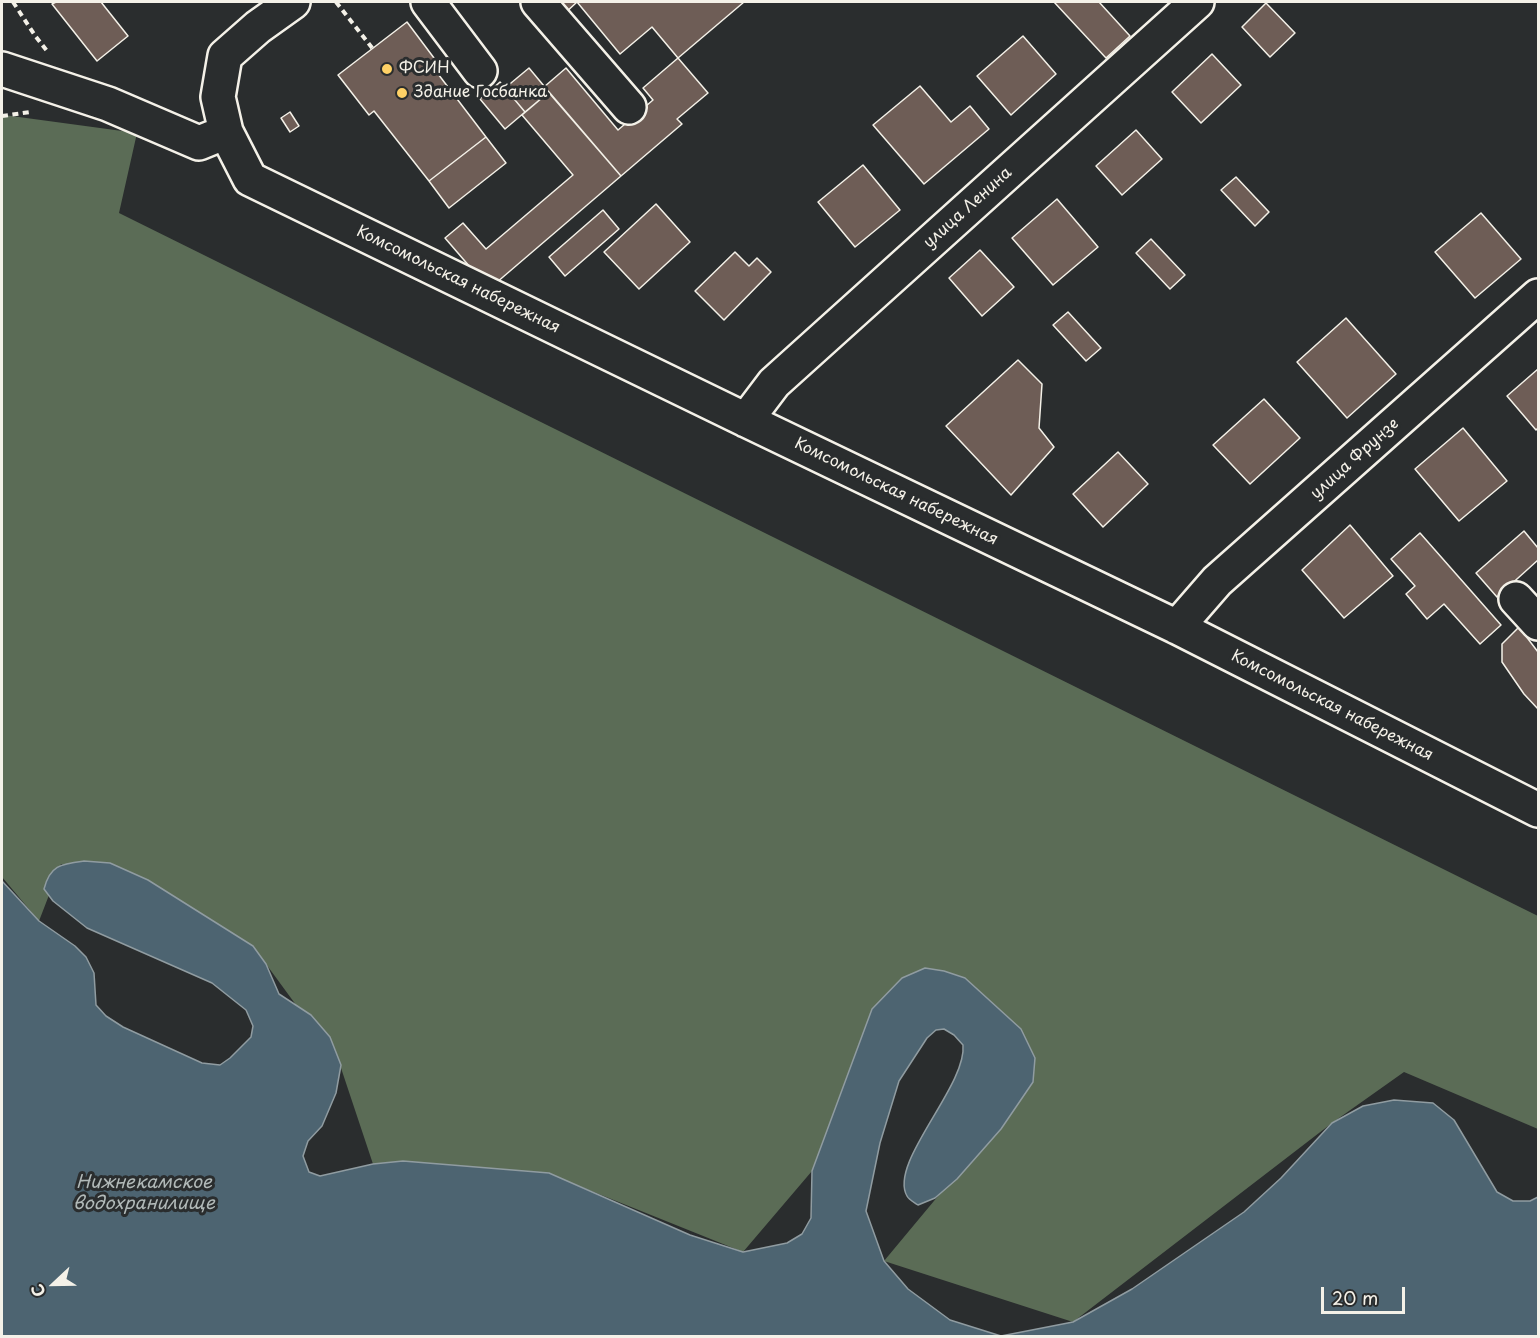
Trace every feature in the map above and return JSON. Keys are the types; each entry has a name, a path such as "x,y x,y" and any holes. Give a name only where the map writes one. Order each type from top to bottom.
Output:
{"street":[{"path":"2,69 108,104 199,143 226,132 218,97 225,56 258,27 293,2"},
{"path":"428,2 480,71"},
{"path":"538,2 629,106"},
{"name":"улица Ленина","path":"746,420 774,383 1197,2"},
{"name":"Комсомольская набережная","path":"226,132 250,179 1177,627 1539,810"},
{"name":"улица Фрунзе","path":"1177,627 1217,581 1539,296"},
{"path":"1516,599 1539,623"}],"path":[{"path":"336,2 373,49"}],"green space":[{"path":"4,115 137,133 119,213 1538,916 1538,1129 1404,1072 1332,1123 1073,1322 884,1261 1033,1082 902,978 812,1171 743,1252 549,1174 373,1164 340,1065 266,964 61,864 39,921 2,877 2,117"}],"water":[{"name":"Нижнекамское водохранилище","path":"84,861 110,863 148,880 253,946 266,964 279,994 311,1015 330,1037 341,1065 336,1093 322,1126 308,1141 303,1156 309,1172 320,1176 373,1164 403,1161 549,1173 690,1235 743,1252 787,1243 802,1234 811,1218 812,1171 872,1009 902,978 925,968 965,978 1021,1029 1035,1058 1033,1082 1001,1129 957,1179 935,1198 918,1205 907,1196 904,1182 908,1164 953,1081 961,1062 963,1045 954,1035 944,1029 936,1030 927,1038 899,1081 880,1143 866,1211 884,1261 908,1289 950,1320 1001,1336 2,1336 2,881 39,921 75,946 86,957 94,973 96,1005 106,1016 123,1027 202,1063 220,1065 251,1037 253,1026 246,1010 212,983 87,928 53,901 44,889 53,870 69,863"},
{"path":"1394,1100 1433,1103 1454,1120 1497,1192 1513,1201 1530,1201 1538,1197 1538,1336 1001,1336 1073,1322 1132,1289 1244,1212 1281,1178 1332,1123 1363,1106"}],"building":[{"path":"56,2 101,2 128,36 97,61 52,4"},
{"path":"551,2 577,2 563,15"},
{"path":"577,2 744,2 678,58 652,27 620,54"},
{"path":"1054,2 1099,2 1130,36 1106,58"},
{"path":"1266,3 1295,33 1270,57 1242,27"},
{"name":"Здание Госбанка","path":"407,22 437,62 432,66 486,137 429,181 374,111 369,115 338,75"},
{"path":"1023,36 1056,74 1011,115 977,76"},
{"path":"1212,54 1241,85 1201,123 1172,92"},
{"path":"678,58 708,93 677,119 682,124 621,176 544,87 566,68 618,130 653,100 643,88"},
{"path":"529,68 549,92 525,112 505,88"},
{"path":"481,78 491,90 500,82 525,112 505,129 480,99 483,96 473,85"},
{"path":"920,86 951,122 970,106 989,129 924,184 873,125"},
{"path":"549,92 621,176 489,289 445,238 463,223 486,249 573,175 522,115"},
{"path":"290,112 299,126 290,132 281,118"},
{"path":"1136,130 1162,159 1122,195 1096,166"},
{"path":"486,137 506,163 449,208 429,181"},
{"path":"863,165 900,210 855,247 818,202"},
{"path":"1236,177 1269,212 1255,226 1221,190"},
{"path":"1057,199 1098,247 1053,285 1012,238"},
{"path":"656,204 690,242 639,289 604,252"},
{"path":"603,210 619,229 565,276 549,257"},
{"path":"1481,213 1521,259 1475,298 1435,252"},
{"path":"1151,239 1185,275 1170,289 1136,253"},
{"path":"980,250 1014,287 982,316 949,278"},
{"path":"735,252 749,266 757,258 771,272 724,320 695,291"},
{"path":"1068,312 1101,348 1086,361 1053,325"},
{"path":"1346,318 1396,374 1347,418 1297,362"},
{"path":"1018,360 1042,384 1039,428 1054,447 1011,495 946,426"},
{"path":"1538,369 1538,428 1536,430 1507,396"},
{"path":"1264,399 1300,438 1250,484 1213,445"},
{"path":"1463,428 1507,481 1459,521 1415,469"},
{"path":"1118,452 1148,484 1103,527 1073,494"},
{"path":"1350,525 1393,576 1344,618 1302,570"},
{"path":"1524,531 1538,548 1538,560 1497,597 1476,573"},
{"path":"1420,533 1501,625 1480,644 1444,604 1427,619 1406,594 1415,586 1391,559"},
{"path":"1519,627 1538,652 1538,709 1524,694 1502,662 1502,644"}],"place":[{"name":"ФСИН","path":"387,69"},
{"name":"Здание Госбанка","path":"402,93"}]}
